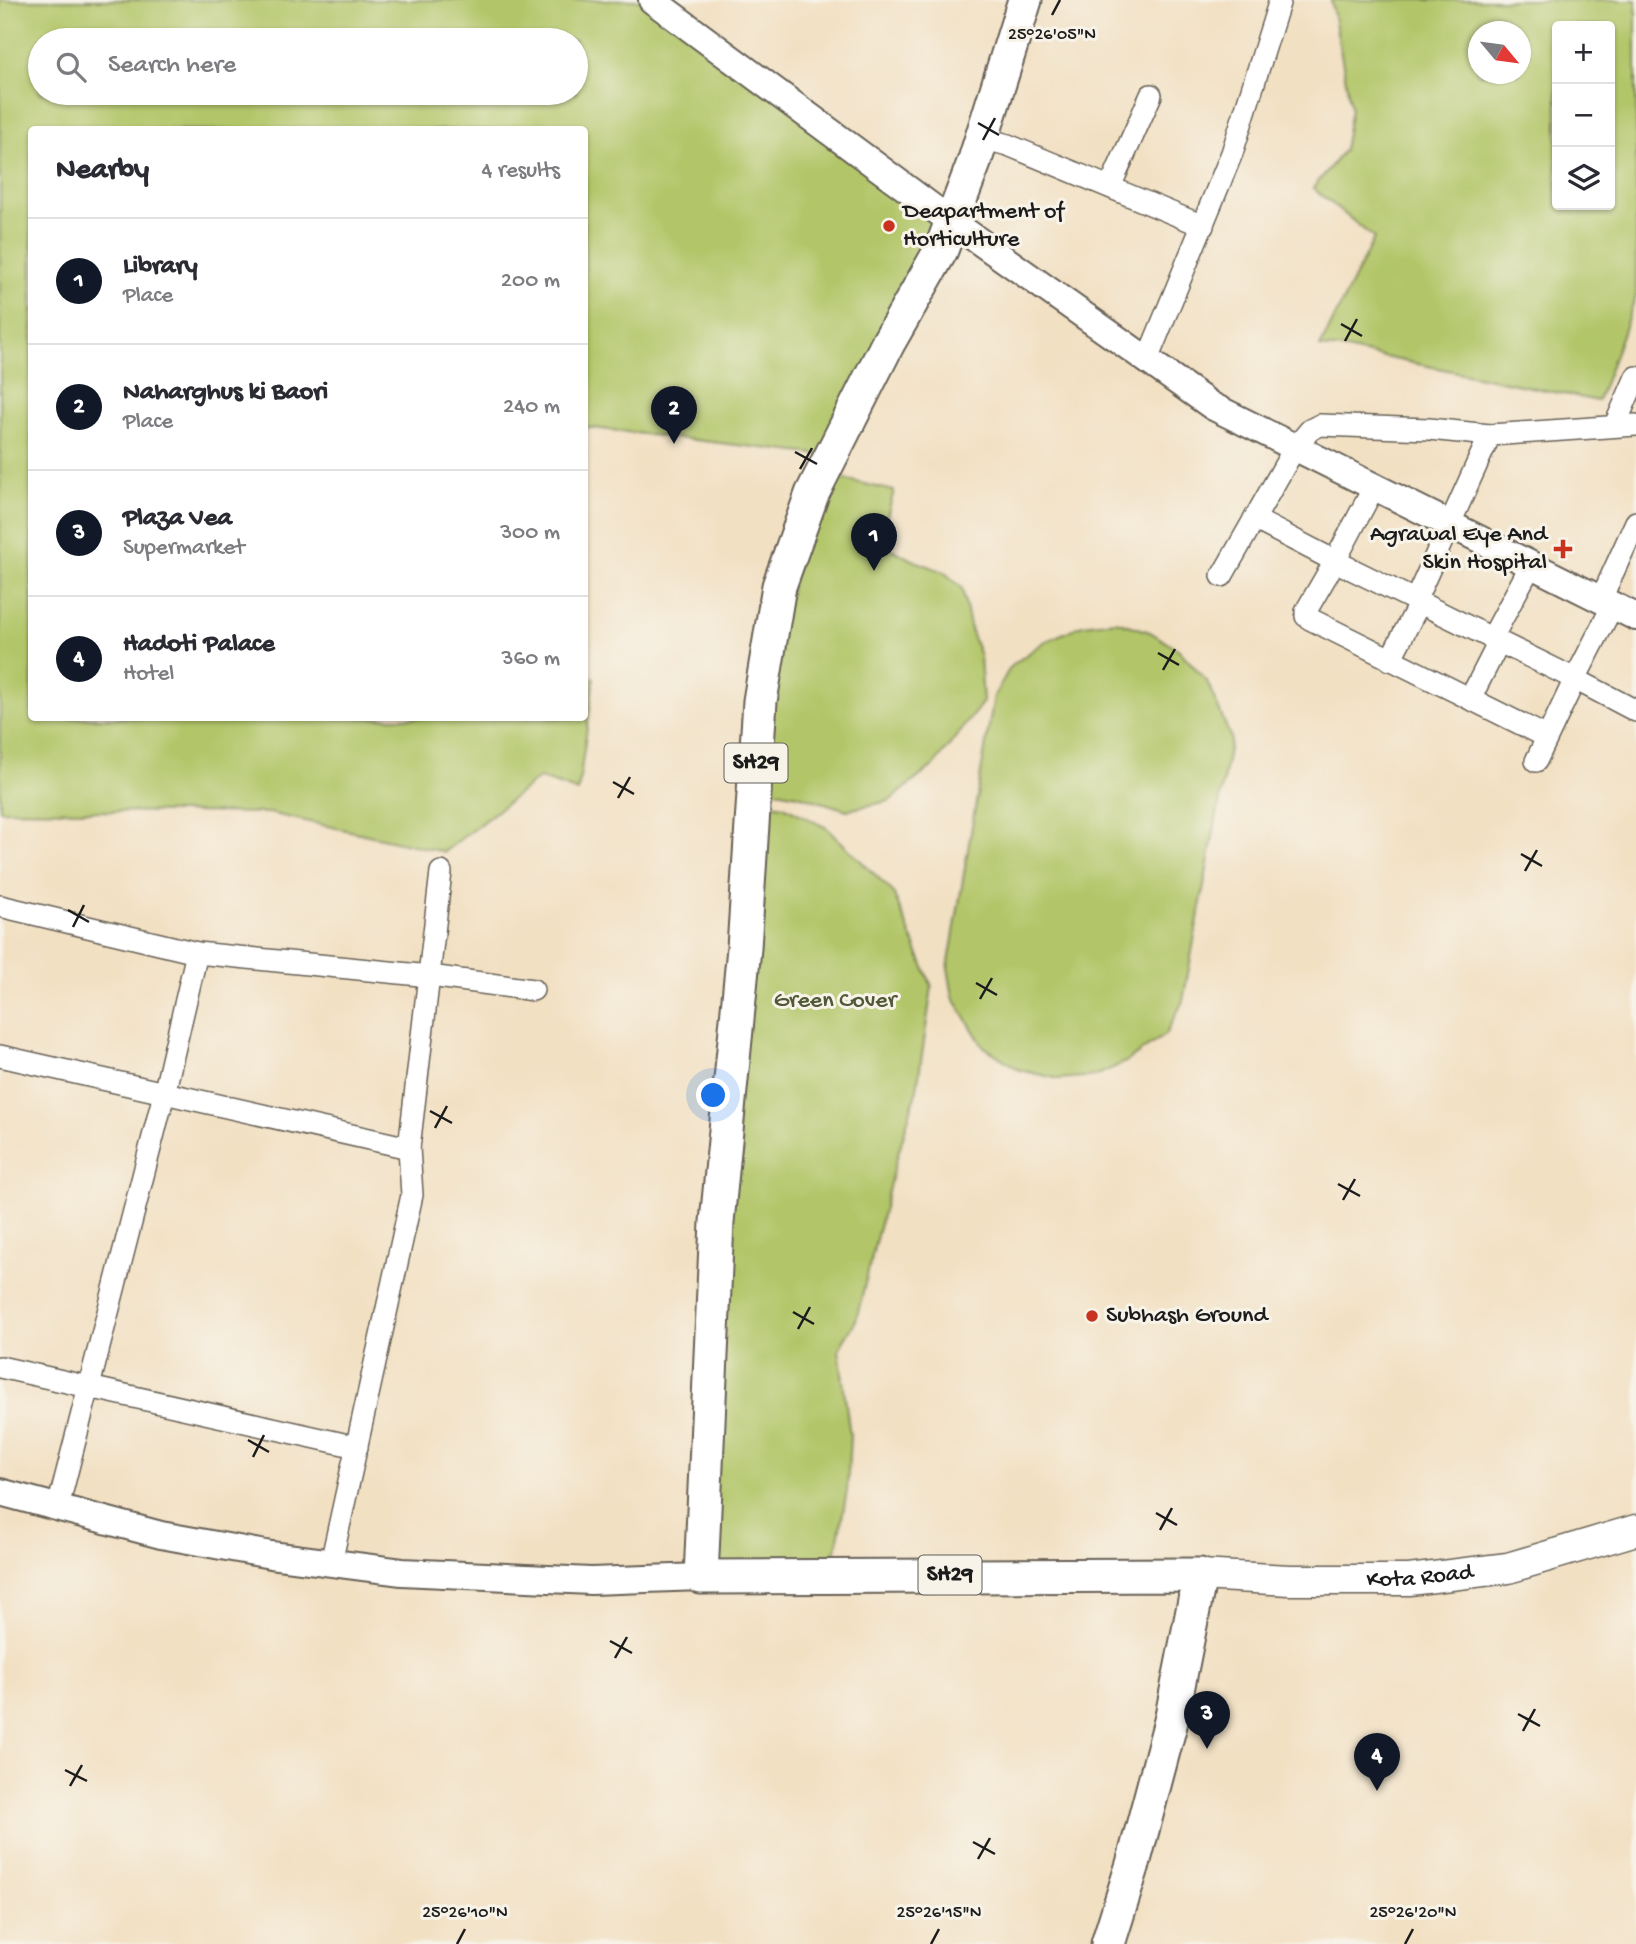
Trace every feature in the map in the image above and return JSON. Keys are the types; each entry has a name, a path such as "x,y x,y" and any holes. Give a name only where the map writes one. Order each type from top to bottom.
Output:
{"main road":[{"name":"SH29","path":"1025,0 982,138 941,250 888,343 811,494 779,586 760,701 744,948 716,1222 701,1577 1200,1574"},
{"name":"Kota Road","path":"1200,1574 1290,1580 1409,1580 1508,1568 1636,1530"},
{"path":"1108,1944 1133,1864 1171,1721 1200,1574"}],"street":[{"path":"652,0 952,222 1212,406 1617,607"},
{"path":"1147,360 1232,153 1280,0"},
{"path":"1110,187 1151,96"},
{"path":"982,138 1008,145 1203,226"},
{"path":"1222,576 1294,449 1310,430 1320,425 1430,429 1490,435 1626,425 1636,377"},
{"path":"1390,660 1490,435"},
{"path":"1374,487 1306,611 1306,616 1547,737"},
{"path":"1254,519 1636,711"},
{"path":"1536,761 1575,679 1617,607 1636,523"},
{"path":"1469,699 1531,565"},
{"path":"331,1563 412,1195 409,1148 442,872"},
{"path":"0,906 197,953 430,976 533,990"},
{"path":"58,1507 164,1094 197,953"},
{"path":"0,1056 409,1148"},
{"path":"0,1367 357,1447"},
{"path":"0,1492 161,1535 271,1555 402,1572 591,1581 701,1577"}],"green space":[{"path":"0,0 652,0 952,222 830,456 588,427 588,126 28,126 28,721 588,721 578,792 539,778 444,852 269,813 0,810"},
{"path":"1331,0 1636,0 1636,296 1598,401 1345,349 1320,347 1374,238 1313,188 1344,150 1351,108"},
{"path":"822,474 894,491 885,524 884,545 944,572 962,588 972,635 980,656 983,702 934,765 889,801 847,810 798,795 754,787 760,701"},
{"path":"1116,621 1150,632 1179,650 1207,681 1231,738 1183,1001 1166,1034 1126,1062 1095,1076 1059,1079 1020,1070 983,1046 953,997 948,968 994,696 1011,666 1044,642 1082,625"},
{"path":"588,675 594,678 588,721"},
{"name":"Green Cover","path":"754,801 784,806 827,828 893,892 932,987 917,1089 893,1171 856,1320 839,1349 850,1436 847,1491 831,1577 701,1577"}],"place":[{"name":"Deapartment of Horticulture","path":"889,226"},
{"name":"Naharghus ki Baori","path":"674,444"},
{"name":"Agrawal Eye And Skin Hospital","path":"1563,549"},
{"name":"Library","path":"874,571"},
{"name":"Subhash Ground","path":"1092,1316"},
{"name":"Plaza Vea","path":"1207,1749"},
{"name":"Hadoti Palace","path":"1377,1791"}]}
